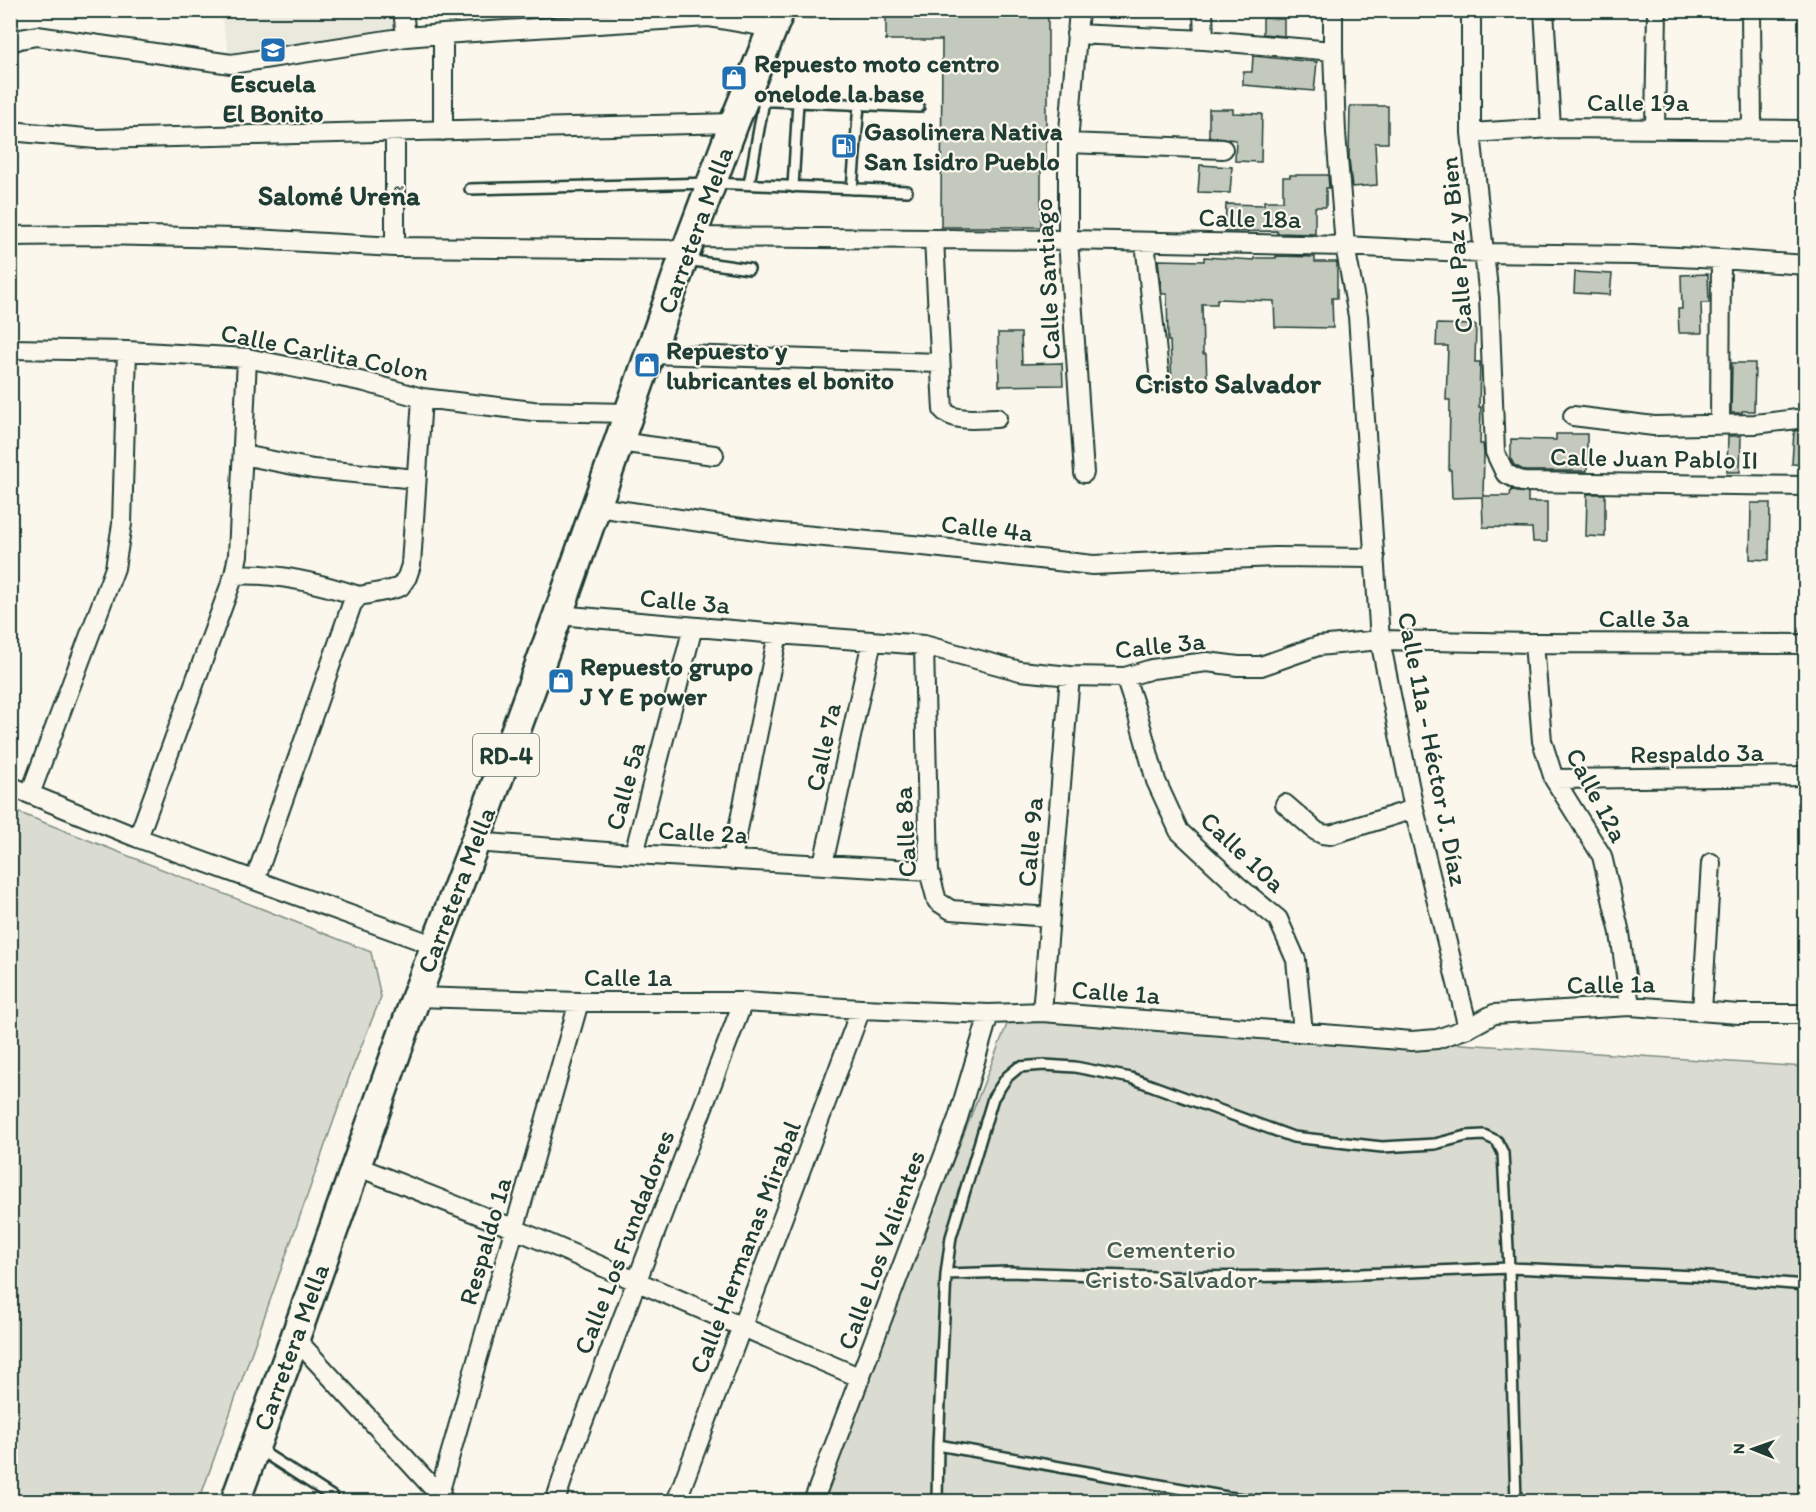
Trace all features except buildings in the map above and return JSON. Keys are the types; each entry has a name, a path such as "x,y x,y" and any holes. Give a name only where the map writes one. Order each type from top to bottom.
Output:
{"main road":[{"name":"Carretera Mella","path":"235,1502 416,997 597,507 649,354 712,183 747,108 781,16"}],"street":[{"path":"403,10 406,37"},
{"name":"Calle Santiago","path":"1079,10 1068,143 1068,240 1084,473"},
{"path":"1203,10 1204,40"},
{"name":"Calle 11a - Héctor J. Díaz","path":"1333,10 1336,133 1346,246 1358,316 1380,640 1414,809 1468,1028"},
{"name":"Calle Paz y Bien","path":"1471,10 1471,132 1489,298 1495,452 1505,473"},
{"path":"1544,10 1551,128"},
{"path":"1655,128 1657,10"},
{"path":"1751,10 1752,128"},
{"path":"10,43 37,36 231,64 406,37 709,14 781,16"},
{"path":"443,34 443,131"},
{"path":"1076,34 1204,40 1333,51"},
{"path":"10,131 96,139 443,131 747,108"},
{"name":"Calle 19a","path":"1471,132 1551,128 1806,130"},
{"path":"395,132 395,247"},
{"path":"1068,143 1223,149"},
{"name":"Calle 18a","path":"10,236 236,238 395,247 688,249 934,239 1068,240 1346,246 1484,253 1721,259 1806,265"},
{"path":"934,239 943,410 955,418 997,418"},
{"path":"1145,242 1160,381"},
{"path":"1720,424 1721,259"},
{"name":"Calle Carlita Colon","path":"10,349 127,351 247,358 365,382 422,398 533,411 629,413"},
{"path":"30,794 115,568 122,524 127,351"},
{"path":"649,354 940,363"},
{"path":"138,837 234,575 238,555 247,358"},
{"path":"234,575 249,574 287,579 332,587 359,596 400,587 411,565 422,398"},
{"path":"1574,416 1654,426 1755,423 1806,418"},
{"path":"619,442 714,454"},
{"path":"243,455 313,469 417,479"},
{"name":"Calle Juan Pablo II","path":"1505,473 1522,482 1806,486"},
{"name":"Calle 4a","path":"597,507 770,532 1093,565 1275,557 1375,558"},
{"path":"255,880 346,615 359,596"},
{"name":"Calle 3a","path":"558,615 924,645 1020,671 1070,676 1125,677 1152,669 1198,663 1261,666 1318,646 1380,640 1806,644"},
{"name":"Calle 5a","path":"634,854 693,627"},
{"path":"732,859 778,634"},
{"name":"Calle 7a","path":"823,864 872,641"},
{"name":"Calle 12a","path":"1534,643 1542,741 1554,779 1602,856 1620,933 1630,1006"},
{"name":"Calle 8a","path":"924,645 929,871 937,901 951,910 1050,917"},
{"name":"Calle 9a","path":"1042,1012 1070,676"},
{"name":"Calle 10a","path":"1125,677 1156,781 1179,831 1239,887 1278,919 1296,960 1303,1032"},
{"name":"Respaldo 3a","path":"1554,779 1806,776"},
{"path":"10,786 138,837 436,946"},
{"path":"1285,804 1316,831 1330,835 1414,809"},
{"name":"Calle 2a","path":"475,842 634,854 929,871"},
{"path":"1702,1011 1711,863"},
{"name":"Calle 1a","path":"416,997 579,1002 743,1002 989,1014 1042,1012 1412,1041 1437,1039 1468,1028 1494,1014 1630,1006 1739,1014 1806,1014"},
{"name":"Respaldo 1a","path":"442,1498 579,1002"},
{"name":"Calle Los Fundadores","path":"555,1502 743,1002"},
{"name":"Calle Hermanas Mirabal","path":"676,1502 861,1009"},
{"name":"Calle Los Valientes","path":"813,1502 958,1118 989,1014"},
{"path":"356,1166 515,1229 861,1378"},
{"path":"295,1338 442,1498"}],"lane":[{"path":"781,16 838,10"},
{"path":"793,187 798,102"},
{"path":"748,184 747,108 798,102 919,107"},
{"path":"852,189 859,105"},
{"path":"470,189 712,183 907,191"},
{"path":"688,249 749,269"},
{"path":"937,1502 946,1274 951,1237 993,1098 1007,1077 1019,1067 1044,1065 1075,1067 1131,1078 1293,1137 1382,1148 1435,1144 1466,1136 1484,1135 1497,1141 1503,1153 1516,1502"},
{"path":"946,1274 1009,1272 1155,1277 1299,1276 1509,1268 1695,1276 1806,1285"},
{"path":"938,1445 1227,1497 1269,1502"},
{"path":"255,1447 333,1497 333,1502"}],"shaded area":[{"name":"Escuela El Bonito","path":"220,11 404,11 406,37 231,64"}],"green space":[{"path":"10,809 371,952 381,997 351,1072 199,1501 11,1501"},
{"name":"Cementerio Cristo Salvador","path":"1011,1014 1805,1067 1805,1501 819,1502"}],"place":[{"name":"Escuela El Bonito","path":"273,50"},
{"name":"Repuesto moto centro onelode la base","path":"734,78"},
{"name":"Gasolinera Nativa San Isidro Pueblo","path":"844,146"},
{"name":"Repuesto y lubricantes el bonito","path":"647,365"},
{"name":"Repuesto grupo J Y E power","path":"561,681"}],"district":[{"name":"Salomé Ureña","path":"339,195"},
{"name":"Cristo Salvador","path":"1228,383"}]}
